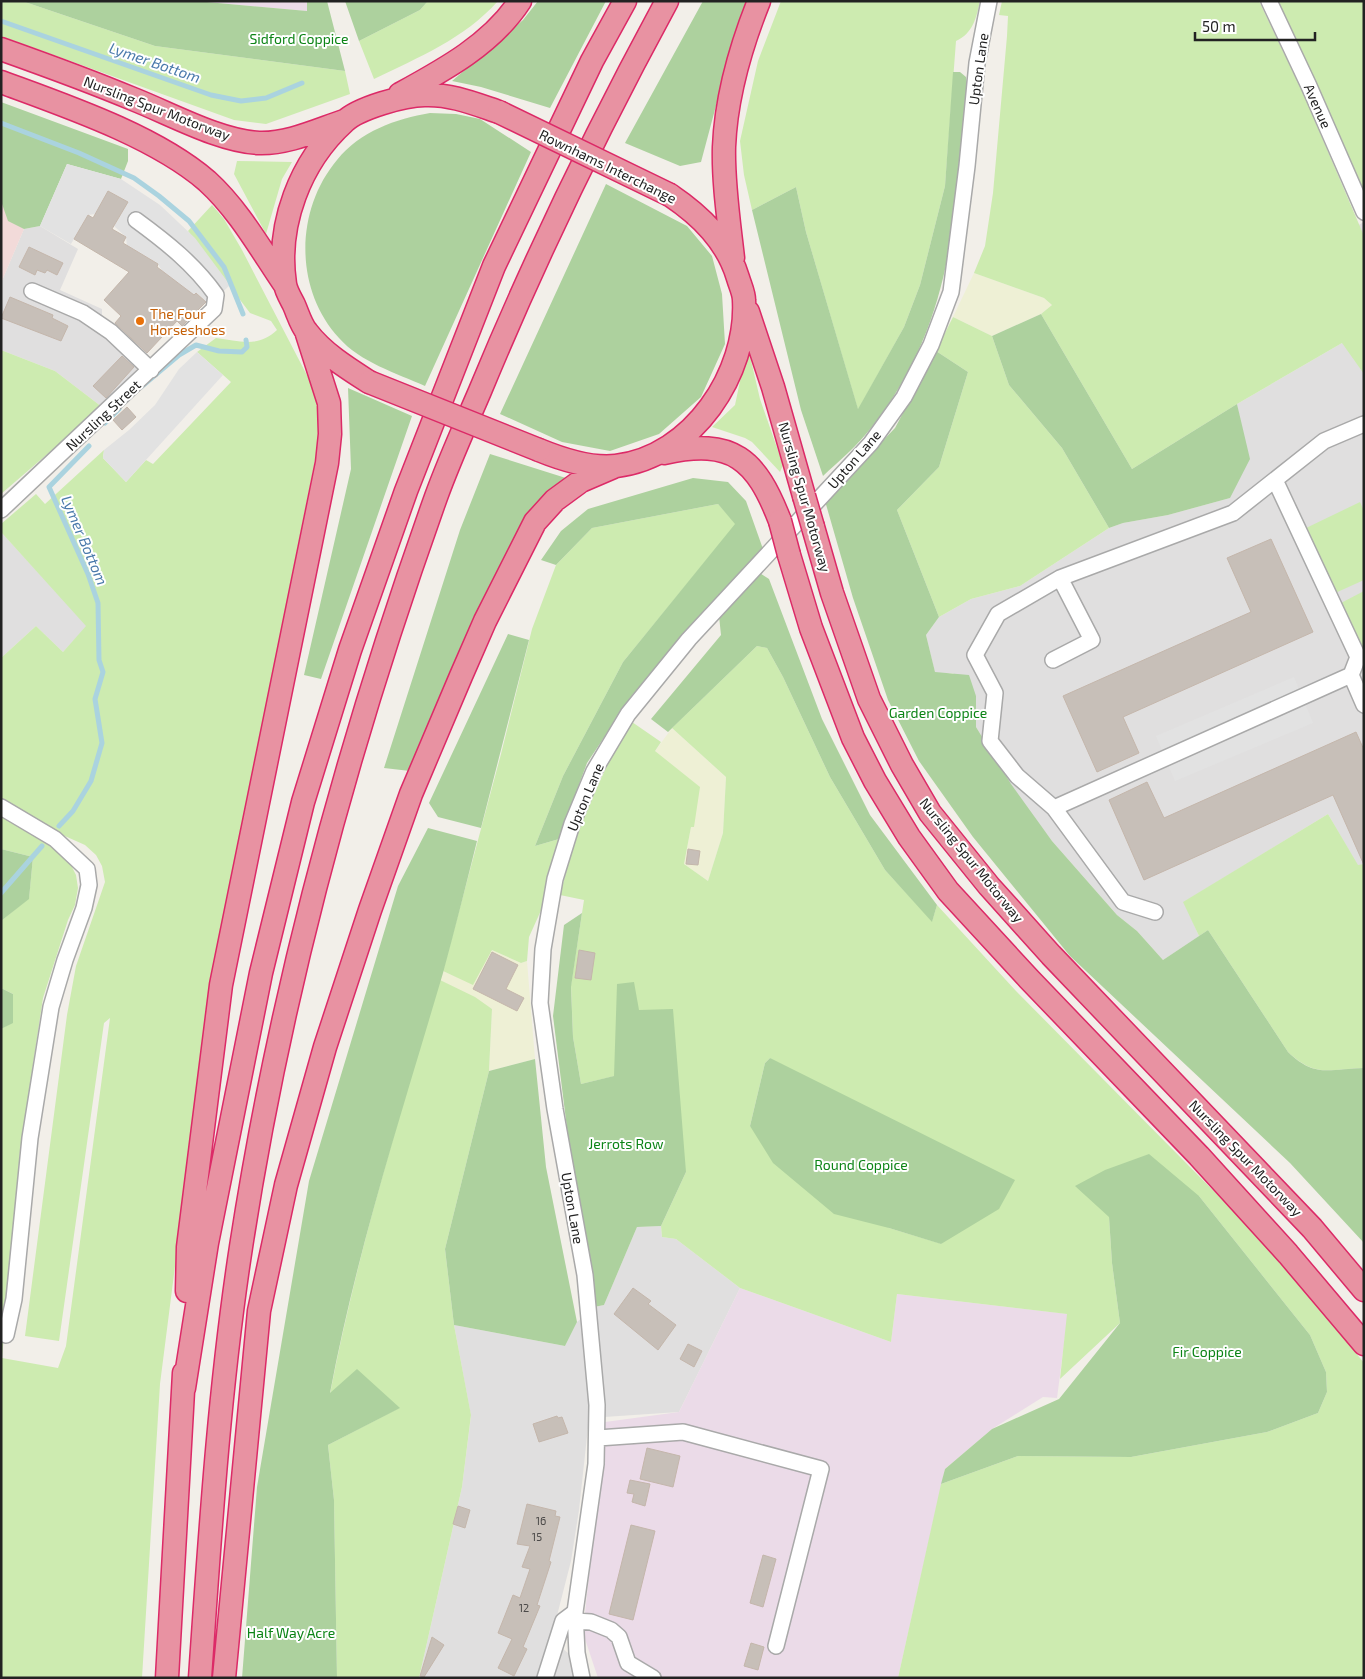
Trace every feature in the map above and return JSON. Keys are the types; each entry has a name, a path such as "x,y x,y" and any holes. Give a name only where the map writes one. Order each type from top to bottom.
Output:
{"highway":[{"path":"388,100 446,69 481,44 512,14 520,1"},
{"path":"184,1388 207,1243 261,973 303,802 350,650 406,491 494,266 592,61 625,1"},
{"path":"200,1678 224,1379 241,1246 270,1082 320,866 369,695 437,493 516,303 598,131 667,1"},
{"path":"733,262 724,147 734,84 759,1"},
{"name":"Nursling Spur Motorway","path":"1,50 99,85 208,130 241,140 259,143 286,140 345,121"},
{"path":"1,82 142,139 180,160 208,182 236,213 285,285"},
{"name":"Rownhams Interchange","path":"424,95 445,96 499,112 670,195 696,212 715,233 733,262 744,299 742,339 732,372 710,409 687,432 653,456 616,466 560,458 369,382 327,352 306,331 285,285 284,250 292,200 318,151 345,121 388,100 424,95"},
{"name":"Nursling Spur Motorway","path":"744,299 773,386 832,593 869,700 902,765 930,814 989,886 1051,955 1312,1228 1364,1290"},
{"path":"167,1678 184,1388 188,1247 221,985 327,463 330,434 329,403 306,331"},
{"path":"653,456 700,447 716,448 729,453 758,477 767,490 780,521 811,628 853,738 875,781 909,837 948,891 1029,979 1199,1156 1288,1254 1364,1344"},
{"path":"224,1678 258,1311 286,1185 326,1047 364,928 411,794 485,621 535,522 555,500 581,481 616,466"}],"street":[{"name":"Upton Lane","path":"582,1678 575,1616 598,1438 597,1405 585,1275 556,1109 540,1003 543,949 555,879 572,824 594,772 628,714 690,638 871,443 904,397 931,345 951,292 967,166 977,63 989,1"},
{"name":"Avenue","path":"1269,1 1310,86 1364,212"},
{"name":"Nursling Street","path":"1,510 205,320 214,309 216,295 206,280 174,248 136,220"},
{"path":"32,291 83,313 111,332 151,370"},
{"path":"1155,912 1123,902 1054,808 1017,776 990,741 995,693 975,655 998,614 1060,578 1234,513 1324,441 1364,424"},
{"path":"1054,808 1351,675 1358,657 1275,480"},
{"path":"1053,660 1092,640 1060,578"},
{"path":"1351,675 1364,704"},
{"path":"1,807 56,839 87,869 90,885 51,1007 30,1138 14,1299 6,1335"},
{"path":"598,1438 683,1432 821,1469 776,1646"},
{"path":"545,1678 563,1621 575,1616 611,1630 620,1637 628,1663 653,1678"}],"shaded area":[{"path":"196,1 307,1 307,11"},
{"path":"67,164 121,179 160,205 195,238 230,285 209,305 197,293 193,296 162,271 158,264 127,246 126,237 114,226 128,202 109,191 95,214 88,215 71,244 40,226"},
{"path":"1,201 24,229 1,283"},
{"path":"1364,222 1364,864 1358,866 1328,814 1184,902 1199,936 1163,960 1137,931 1117,915 1052,841 1018,797 976,727 976,696 953,673 935,673 926,635 939,617 971,599 1020,586 1109,528 1123,523 1168,515 1230,498 1242,428 1237,404 1342,343 1312,251"},
{"path":"40,226 78,249 60,290 102,309 102,317 147,358 102,407 55,371 1,350 1,283 24,229"},
{"path":"197,352 223,375 126,482 103,458 104,450 129,430 155,405 179,369"},
{"path":"1,532 87,626 63,652 36,626 1,658"},
{"path":"1294,677 1313,723 1175,781 1156,736"},
{"path":"661,1226 662,1237 676,1239 740,1288 679,1412 589,1418 579,1510 571,1561 551,1639 568,1653 575,1678 419,1678 462,1487 471,1416 454,1325 565,1346 577,1322 594,1307 604,1305 637,1227"},
{"path":"740,1288 891,1342 897,1294 1068,1314 1057,1398 1043,1397 992,1429 945,1469 898,1678 598,1678 583,1633 605,1422 679,1412"}],"green space":[{"path":"1,1 22,1 155,46 345,71 350,94 266,124 234,120 1,36"},
{"name":"Sidford Coppice","path":"22,1 196,1 307,11 307,1 327,1 345,71 155,46"},
{"path":"345,1 428,1 420,10 359,41"},
{"path":"428,1 498,1 456,37 374,79 359,41 420,10"},
{"path":"538,1 606,1 550,108 481,87 452,81 523,20"},
{"path":"703,1 756,1 725,72 701,162 680,166 625,143"},
{"path":"781,1 980,1 970,30 956,41 945,186 920,285 904,327 858,410 806,232 796,187 752,210 744,175 740,141 758,61"},
{"path":"1002,1 1259,1 1303,93 1364,236 1364,374 1342,343 1237,404 1132,469 1041,314 1052,305 1044,298 974,273 985,246 993,193 1008,16 999,15"},
{"path":"1275,1 1364,1 1364,199"},
{"path":"953,72 960,72 966,77 968,88 953,224 946,266 935,308 919,349 898,389 866,435 823,476 801,410 752,210 796,187 806,232 858,409 904,327 920,285 945,186"},
{"path":"1,102 128,149 128,161 121,179 67,164 40,226 24,229 8,221 1,201"},
{"path":"430,113 456,114 480,119 531,152 425,386 357,354 339,338 324,318 314,297 305,249 307,225 313,202 323,180 346,150 356,141 379,128 404,119"},
{"path":"237,161 292,162 282,179 266,234 234,174"},
{"path":"606,184 687,226 712,256 722,294 725,344 701,397 659,434 610,451 562,442 500,414"},
{"path":"212,205 224,219 311,383 317,402 320,435 240,837 179,1235 160,1384 142,1678 1,1678 1,1029 13,1022 13,994 1,988 1,921 29,898 33,857 1,849 1,658 36,626 63,652 86,626 1,532 1,524 36,494 45,504 104,450 103,458 126,482 146,460 153,464 231,382 197,352 216,338 241,342 256,341 270,336 277,330 271,321 250,313 188,231","holes":["49,829 85,845 96,855 102,866 105,882 76,966 67,1015 25,1336 59,1341 104,1023 110,1018 66,1346 58,1368 2,1358 20,1151 43,998 68,920 75,905 78,888 76,875 68,859 43,839"]},
{"path":"974,273 1044,298 1052,305 1041,314 992,336 953,317"},
{"path":"1041,314 1132,469 1237,404 1250,459 1230,498 1168,515 1123,523 1109,528 1062,448 1009,385 992,336"},
{"path":"953,317 992,336 1009,385 1062,448 1109,528 1020,586 971,599 939,617 897,510 939,467 968,372 936,351"},
{"path":"1,350 55,371 102,407 1,494"},
{"name":"Garden Coppice","path":"936,351 968,372 939,467 897,510 939,617 926,635 935,672 969,675 976,696 976,727 1011,784 1052,841 1117,915 1137,931 1163,960 1208,930 1288,1052 1306,1066 1314,1069 1364,1068 1364,1243 1290,1163 1070,956 973,837 919,761 888,700 853,598 825,501 895,428"},
{"path":"749,352 760,399 783,465 780,472 752,442 712,427 735,405 744,362"},
{"path":"348,388 412,416 321,679 304,675 351,469"},
{"path":"490,454 569,479 509,547 410,771 384,768 460,530"},
{"path":"693,478 728,482 746,501 763,549 633,694 587,763 559,839 535,846 563,776 623,662 735,524 718,504 592,528 556,565 541,560 561,531 588,509"},
{"path":"1360,502 1364,511 1364,580 1333,594 1304,529"},
{"path":"718,504 736,524 623,662 563,776 535,846 559,839 543,906 529,937 527,961 521,963 492,950 473,985 443,971 532,629 556,565 592,528"},
{"path":"758,572 769,579 822,719 870,815 937,905 932,922 885,870 830,777 783,677 767,648 757,646 668,732 651,719 721,635 719,616"},
{"path":"1364,591 1364,660 1339,604"},
{"path":"508,634 529,640 481,828 438,817 429,803"},
{"path":"757,646 767,648 783,677 830,777 885,870 932,921 937,905 1016,991 1276,1254 1364,1363 1364,1678 898,1678 941,1484 1018,1456 1131,1457 1267,1432 1318,1413 1327,1392 1326,1372 1310,1335 1199,1196 1109,1217 1112,1263 1120,1323 1060,1379 1067,1314 897,1294 891,1342 740,1288 676,1239 662,1237 661,1226 686,1172 615,1076 581,1084 573,1037 571,985 584,900 560,895 577,830 620,738 632,722 661,742 655,751 700,787 694,827 691,827 684,864 708,881 723,833 726,777 672,728","holes":["770,1058 942,1244 889,1228 750,1126 765,1063"]},
{"path":"672,728 726,777 723,833 708,881 684,864 691,827 693,827 655,751"},
{"path":"1328,814 1358,865 1364,864 1364,1068 1315,1069 1307,1066 1288,1052 1208,930 1199,936 1183,902"},
{"name":"Half Way Acre","path":"428,828 477,841 443,973 396,1129 367,1234 353,1287 330,1393 357,1369 400,1408 328,1445 334,1500 337,1678 242,1678 257,1487 309,1181 398,886"},
{"path":"1,849 33,857 29,899 1,921"},
{"name":"Jerrots Row","path":"582,913 571,987 573,1037 581,1084 614,1076 617,984 634,982 639,1010 673,1009 686,1172 661,1226 637,1227 604,1305 594,1307 574,1184 553,1016 564,925"},
{"path":"492,950 521,963 527,961 535,1059 489,1071 492,1009 440,980 443,971 473,984"},
{"path":"440,980 475,997 492,1009 489,1071 445,1249 454,1325 471,1415 462,1487 419,1678 337,1678 334,1500 328,1445 399,1408 330,1394 366,1238 394,1134"},
{"path":"1,988 13,994 13,1023 1,1029"},
{"name":"Round Coppice","path":"770,1058 1015,1180 999,1209 941,1244 834,1214 773,1163 750,1126 765,1063"},
{"path":"535,1059 546,1167 577,1322 565,1346 454,1325 445,1249 489,1071"},
{"name":"Fir Coppice","path":"1149,1154 1199,1196 1310,1335 1326,1372 1327,1392 1318,1413 1267,1432 1131,1457 1018,1456 941,1484 945,1469 992,1429 1059,1399 1120,1323 1112,1263 1109,1217 1075,1186 1105,1170"}],"building":[{"path":"108,191 128,202 112,229 126,237 123,243 158,264 157,267 194,295 196,293 206,302 182,326 177,321 147,353 115,323 121,316 104,300 129,272 74,239 88,215 93,218"},
{"path":"29,247 63,263 57,275 47,270 45,273 37,270 35,275 19,267"},
{"path":"10,297 53,315 52,318 68,326 61,341 1,318"},
{"path":"122,356 134,367 106,398 93,386"},
{"path":"127,407 136,417 122,430 113,420"},
{"path":"1271,539 1313,632 1123,717 1139,753 1097,772 1063,696 1251,612 1227,558"},
{"path":"1356,732 1364,750 1364,865 1333,795 1144,880 1109,800 1147,782 1164,818"},
{"path":"688,849 700,851 698,865 686,864"},
{"path":"579,950 595,953 591,980 575,978"},
{"path":"492,952 518,965 506,989 524,998 517,1011 473,989"},
{"path":"633,1288 651,1301 648,1304 676,1325 658,1350 614,1314"},
{"path":"688,1344 702,1351 694,1367 680,1359"},
{"path":"557,1416 558,1418 562,1417 568,1433 539,1442 533,1424"},
{"path":"647,1448 680,1456 673,1487 640,1479"},
{"path":"630,1480 650,1484 645,1506 632,1502 634,1494 627,1493"},
{"path":"527,1504 556,1511 555,1516 560,1517 549,1561 551,1562 537,1605 540,1606 523,1647 527,1649 514,1676 498,1668 512,1639 498,1633 513,1595 520,1598 530,1569 522,1567 530,1546 517,1544"},
{"path":"458,1506 470,1510 465,1528 453,1524"},
{"path":"631,1525 655,1531 633,1620 609,1614"},
{"path":"763,1555 776,1559 763,1607 750,1603"},
{"path":"432,1637 444,1645 424,1677 420,1676"},
{"path":"751,1643 764,1647 758,1670 744,1666"}],"waterway":[{"name":"Lymer Bottom","path":"1,21 211,95 241,101 266,98 302,83"},
{"name":"Lymer Bottom","path":"1,123 79,153 134,178 159,196 189,221 224,267 243,314"},
{"name":"Lymer Bottom","path":"141,387 179,355 196,345 219,351 242,352 247,347 246,340"},
{"name":"Lymer Bottom","path":"105,423 119,409"},
{"name":"Lymer Bottom","path":"59,826 73,811 91,781 102,743 95,699 103,672 99,660 98,603 88,574 49,487 89,446"},
{"name":"Lymer Bottom","path":"1,893 42,846"}],"place":[{"name":"The Four Horseshoes","path":"140,321"}]}
